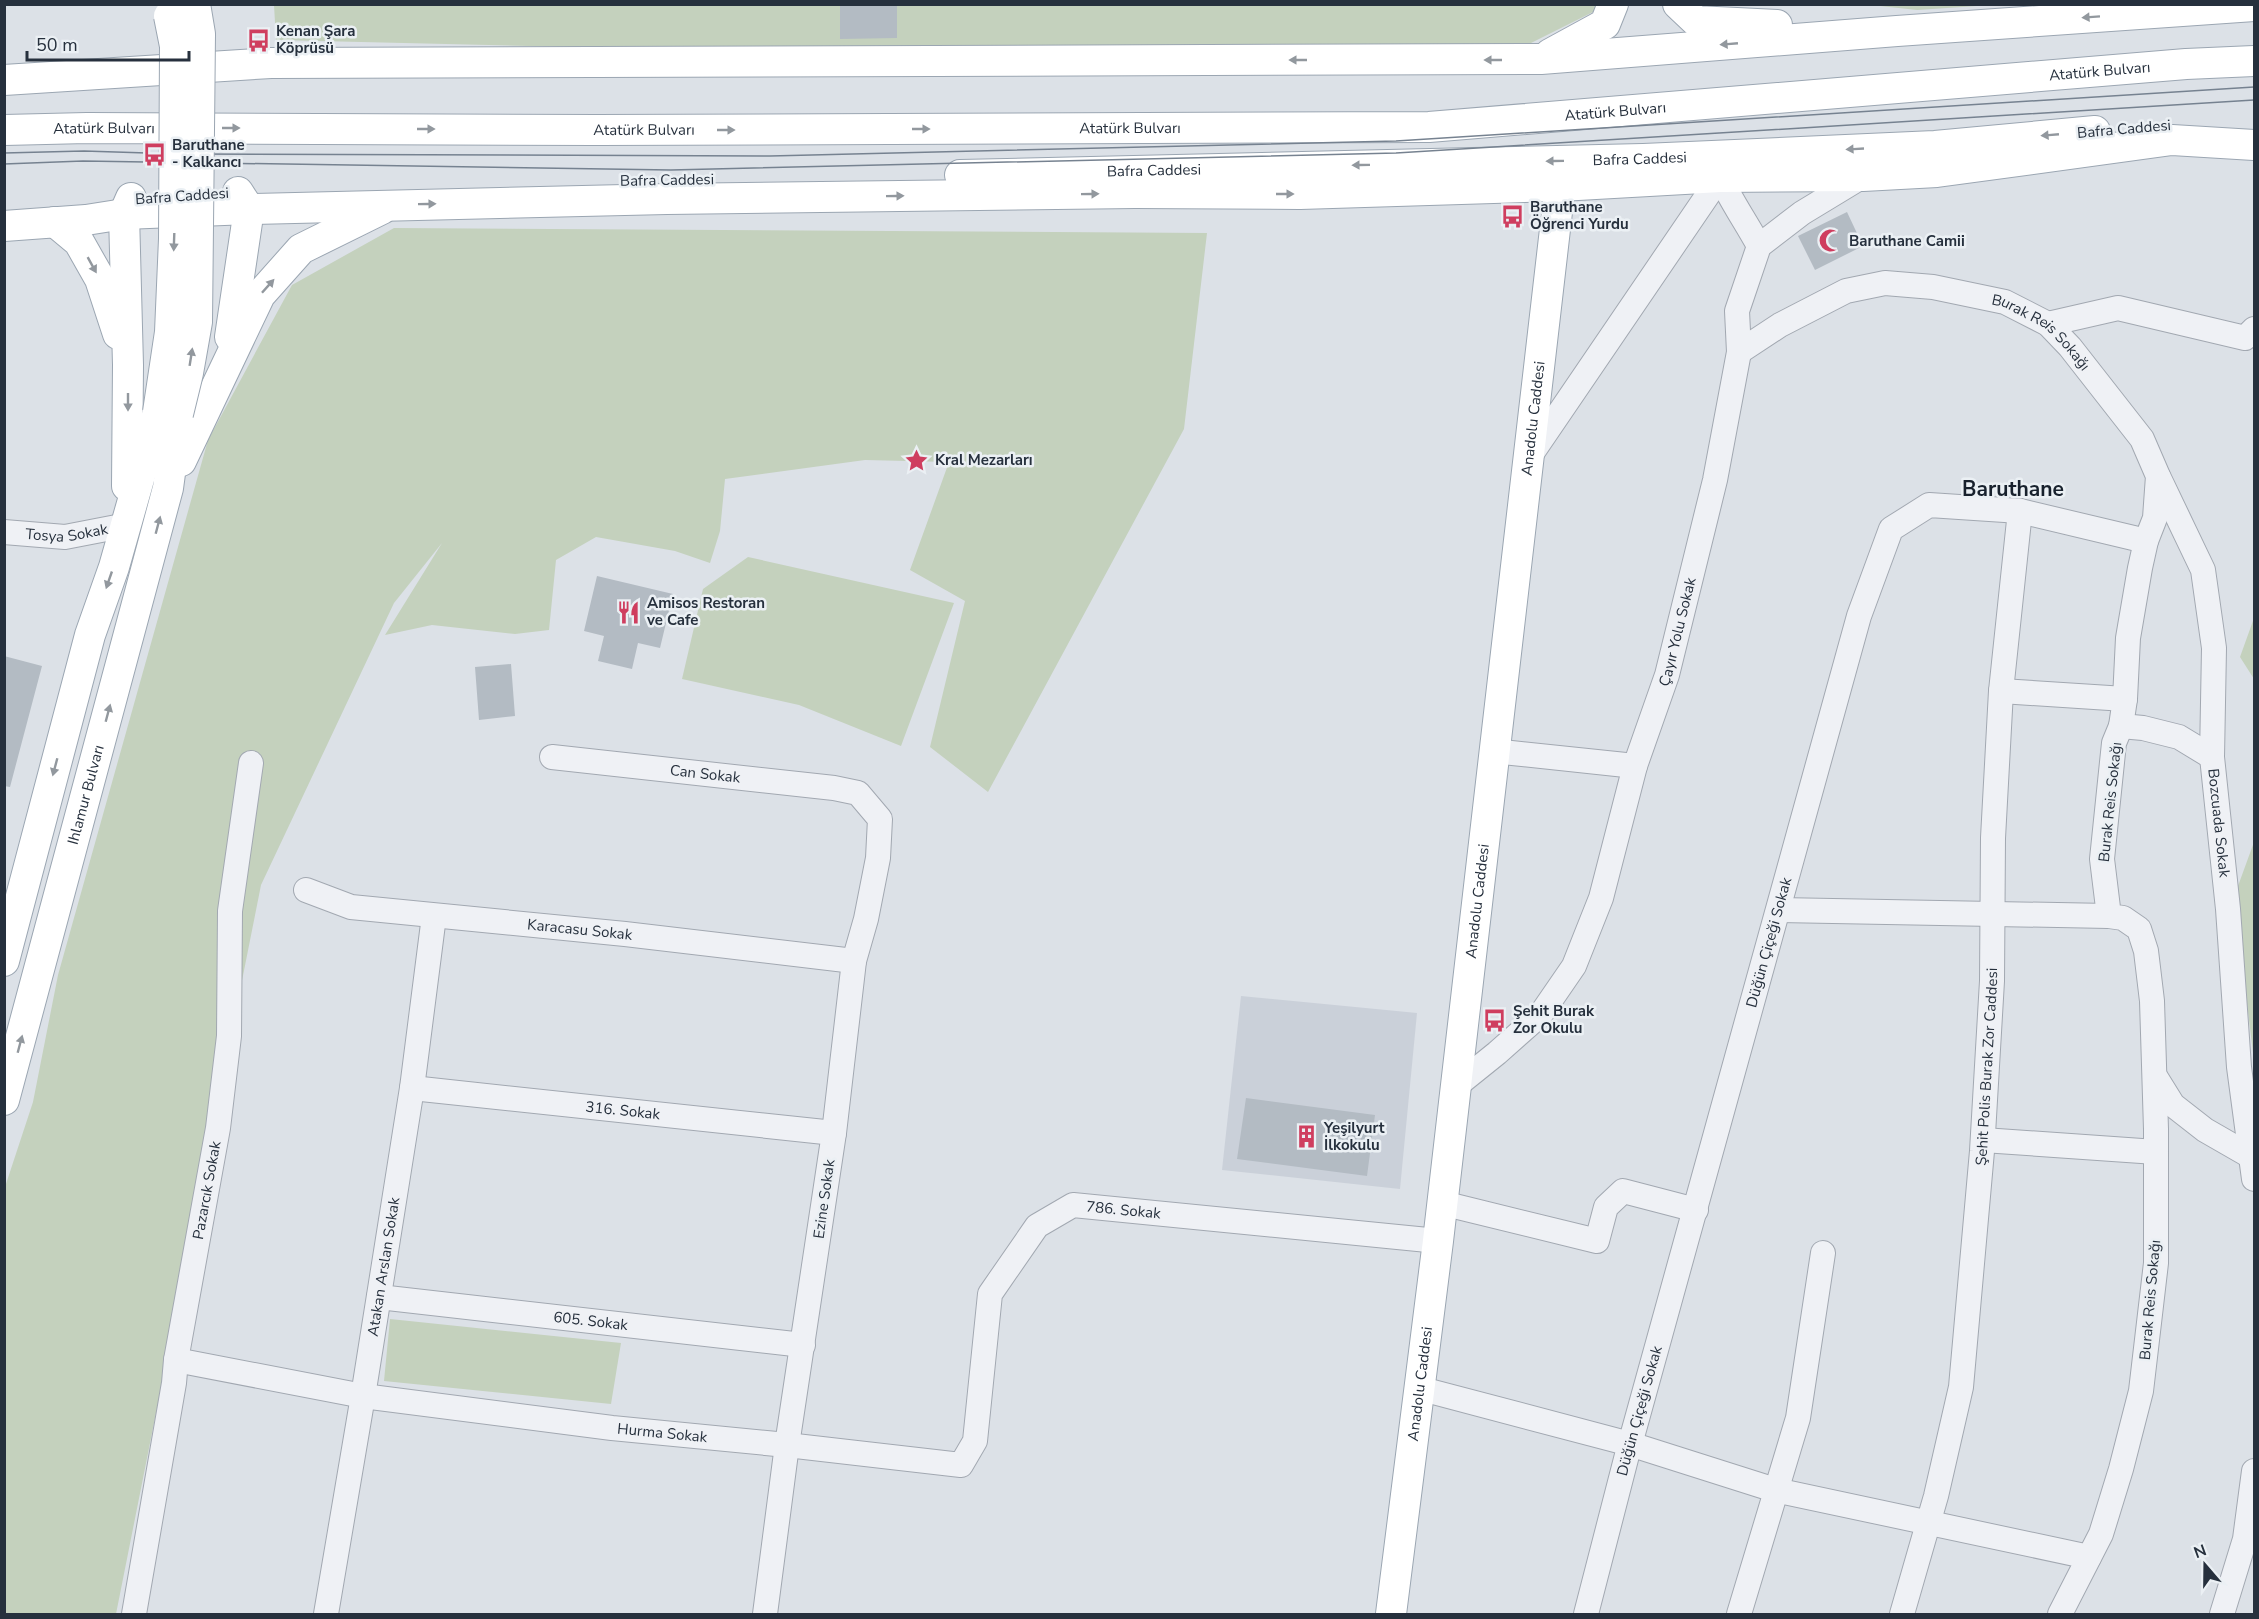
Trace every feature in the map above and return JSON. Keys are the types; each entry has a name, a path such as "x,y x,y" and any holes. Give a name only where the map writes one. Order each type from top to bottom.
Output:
{"main road":[{"path":"1541,59 1605,24 1613,4"},
{"path":"1678,4 1696,21 1897,31"},
{"path":"4,80 271,63 1541,59 2254,6"},
{"path":"168,488 168,413 174,239 176,45 174,8"},
{"name":"Atatürk Bulvarı","path":"4,130 87,128 609,130 1429,127 2186,64 2254,62"},
{"name":"Bafra Caddesi","path":"4,226 55,222 128,206 244,200 399,184 878,177 1643,159 1935,146 2170,124 2254,130"},
{"name":"Bafra Caddesi","path":"244,200 389,205 1136,193 1300,194 1560,186 1720,177 1863,176 1937,172 2172,140 2254,146"},
{"name":"Anadolu Caddesi","path":"1391,1614 1438,1241 1560,186"},
{"path":"225,367 244,200"},
{"path":"168,488 260,296 301,249 389,205"},
{"path":"127,525 128,206"},
{"path":"55,222 79,242 100,279 128,366"},
{"path":"4,961 90,635 168,413"},
{"name":"Ihlamur Bulvarı","path":"4,1100 168,488"}],"street":[{"path":"1720,177 1728,196 1759,246 1802,213 1863,176"},
{"path":"1530,456 1720,177"},
{"name":"Çayır Yolu Sokak","path":"1456,1086 1541,1014 1574,966 1601,898 1635,766 1667,675 1715,480 1740,352 1737,311 1759,246"},
{"name":"Burak Reis Sokağı","path":"1740,352 1780,325 1846,291 1885,283 1933,287 2005,302 2048,324 2070,347 2142,439 2158,476 2155,518 2146,541 2128,638 2126,699 2121,726 2114,743 2102,860 2109,916 2123,918 2139,929 2146,951 2152,1001 2156,1263 2141,1391 2121,1469 2101,1534 2060,1614"},
{"path":"2048,324 2118,308 2245,338 2254,329"},
{"name":"Bozcuada Sokak","path":"2158,476 2203,570 2214,648 2212,757 2228,909 2239,1067 2253,1168"},
{"name":"Düğün Çiçeği Sokak","path":"1586,1614 1630,1444 1860,616 1891,529 1929,505 2020,511 2146,541"},
{"name":"Şehit Polis Burak Zor Caddesi","path":"1902,1614 1928,1524 1961,1387 1983,1140 1992,981 1993,838 2001,691 2020,511"},
{"name":"Tosya Sokak","path":"4,532 64,537 127,525"},
{"path":"2001,691 2126,699"},
{"path":"2121,726 2142,728 2178,737 2212,757"},
{"path":"1493,751 1635,766"},
{"name":"Can Sokak","path":"552,757 789,782 858,793"},
{"name":"Pazarcık Sokak","path":"134,1614 176,1360 218,1128 228,1036 230,911 250,763"},
{"name":"Ezine Sokak","path":"765,1614 787,1445 834,1133 854,961 866,919 878,858 880,819 858,793"},
{"name":"Karacasu Sokak","path":"306,890 351,907 625,934 854,961"},
{"path":"1779,910 2109,916"},
{"name":"Atakan Arslan Sokak","path":"326,1614 412,1088 434,916"},
{"path":"2154,1073 2173,1105 2253,1168"},
{"name":"316. Sokak","path":"412,1088 834,1133"},
{"path":"1983,1140 2156,1152"},
{"path":"1442,1203 1598,1241 1606,1207 1623,1191 1696,1210"},
{"name":"786. Sokak","path":"961,1465 975,1441 990,1294 1037,1226 1073,1205 1438,1241"},
{"path":"1739,1614 1798,1418 1823,1253"},
{"name":"605. Sokak","path":"379,1297 803,1345"},
{"name":"Hurma Sokak","path":"176,1360 363,1396 612,1428 961,1465"},
{"path":"1418,1388 1630,1444 1775,1491 2089,1557"},
{"path":"2222,1614 2245,1539 2254,1471"}],"shaded area":[{"path":"1241,996 1417,1013 1400,1189 1222,1170"}],"green space":[{"path":"274,5 1602,5 1597,10 1531,43 1117,63 786,52 276,40"},
{"path":"1871,5 1992,5 1917,10"},
{"path":"394,228 1207,233 1184,429 988,792 930,747 965,601 910,570 949,462 865,460 725,479 720,531 710,563 675,551 596,537 556,560 549,630 515,634 432,625 385,635 442,543 394,603 261,885 116,1614 5,1614 5,1187 33,1102 58,975 208,440 292,285"},
{"path":"748,557 954,603 901,746 799,705 682,679 703,589"},
{"path":"2254,618 2254,679 2240,657"},
{"path":"2254,842 2254,1061 2234,897"},
{"path":"390,1319 621,1343 611,1404 384,1381"}],"building":[{"path":"840,4 897,4 897,38 840,39"},
{"name":"Baruthane Camii","path":"1847,212 1863,246 1815,270 1798,236"},
{"name":"Amisos Restoran ve Cafe","path":"597,576 673,594 660,648 638,643 632,669 598,661 604,636 584,631"},
{"path":"4,656 42,666 10,787 4,786"},
{"path":"511,664 515,716 479,720 475,667"},
{"name":"Yeşilyurt İlkokulu","path":"1246,1098 1375,1115 1367,1176 1237,1159"}],"tram line":[{"path":"192,154 770,156 1396,141 2254,87"},
{"path":"4,164 83,161 671,170 1396,153 2254,100"},
{"path":"4,153 84,151 147,153"}],"place":[{"name":"Kenan Şara Köprüsü","path":"258,40"},
{"name":"Baruthane - Kalkancı","path":"154,154"},
{"name":"Baruthane Öğrenci Yurdu","path":"1512,216"},
{"name":"Baruthane Camii","path":"1831,241"},
{"name":"Kral Mezarları","path":"917,460"},
{"name":"Amisos Restoran ve Cafe","path":"629,612"},
{"name":"Şehit Burak Zor Okulu","path":"1495,1020"},
{"name":"Yeşilyurt İlkokulu","path":"1306,1137"}],"district":[{"name":"Baruthane","path":"2013,489"}]}
